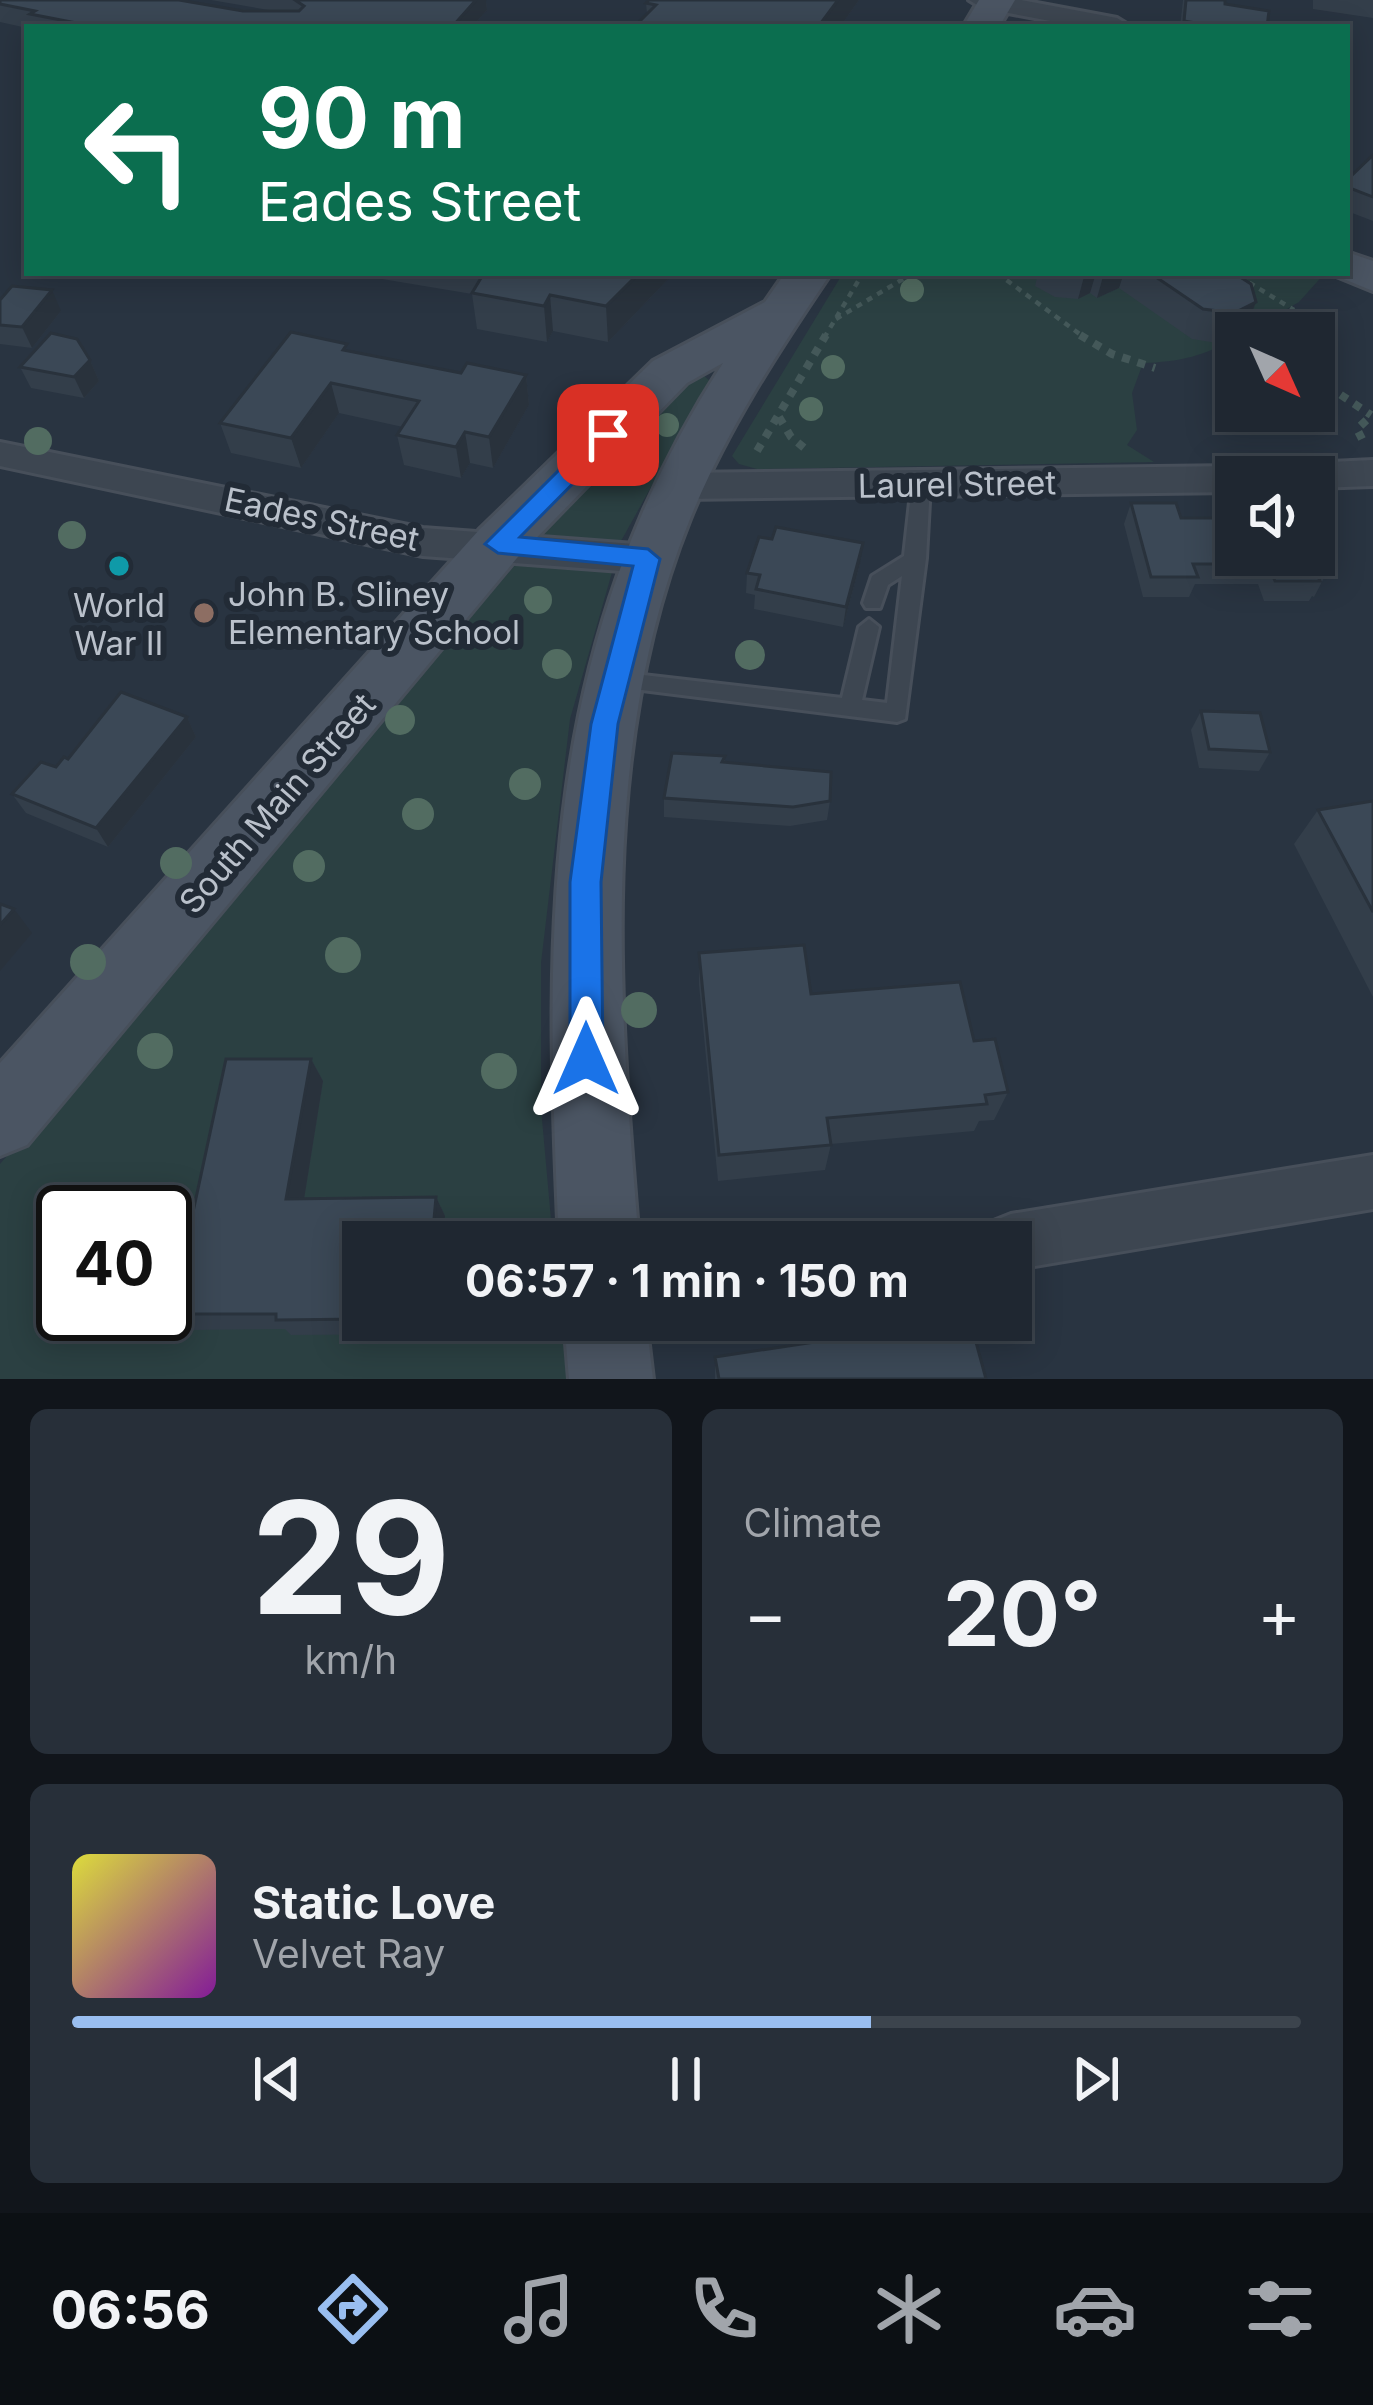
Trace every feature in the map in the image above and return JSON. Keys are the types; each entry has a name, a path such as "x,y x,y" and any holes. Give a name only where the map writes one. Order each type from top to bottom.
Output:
{"street":[{"path":"989,8 1103,24"},
{"path":"598,1221 586,1059 586,882 604,724 648,559 679,486 808,302"},
{"name":"South Main Street","path":"0,1119 498,544 670,373 808,302"},
{"name":"Eades Street","path":"0,454 423,542 498,544 648,559"},
{"path":"1335,467 1370,459"},
{"name":"Laurel Street","path":"679,486 1215,479"},
{"path":"1032,1239 1373,1182"},
{"path":"607,1341 611,1379"}],"lane":[{"path":"616,680 897,713 921,484"},
{"path":"874,603 879,580 916,558"},
{"path":"850,707 869,627"}],"path":[{"path":"751,460 778,416 808,302 856,276"},
{"path":"808,302 902,276"},
{"path":"1001,276 1109,353 1129,364 1155,368"},
{"path":"1246,276 1245,280 1294,310"},
{"path":"1335,390 1372,415 1357,429 1370,459"},
{"path":"778,416 790,437 820,459"}],"green space":[{"path":"841,276 1322,276 1299,302 1282,312 1215,312 1215,348 1191,357 1143,363 1132,393 1137,430 1127,445 1154,462 757,469 739,464 732,456"},
{"path":"702,374 710,381 621,541 570,719 541,963 541,1108 551,1221 342,1221 342,1341 571,1341 575,1379 0,1379 0,1164 516,564 689,377"}],"building":[{"path":"0,0 179,0 243,11 299,11 304,6 295,0 476,0 455,24 82,24 0,4"},
{"path":"838,0 820,24 648,24 639,22 656,5 646,3"},
{"path":"1186,0 1225,0 1225,4 1269,11 1267,24 1184,21"},
{"path":"1373,155 1373,197 1350,188 1350,177"},
{"path":"482,276 636,276 606,306 550,295 544,306 472,293"},
{"path":"1154,276 1239,276 1251,284 1256,302 1226,312 1203,309"},
{"path":"12,286 52,290 22,327 0,325 0,300"},
{"path":"291,332 347,344 343,350 461,373 467,363 526,375 489,437 465,432 456,447 397,435 419,401 331,383 291,438 220,423"},
{"path":"51,333 77,339 90,360 74,377 20,367"},
{"path":"1131,503 1176,503 1181,518 1215,518 1215,564 1193,564 1198,577 1151,577"},
{"path":"776,527 863,543 846,607 756,589 760,575 747,573 759,537 772,539"},
{"path":"1273,576 1318,576 1320,581 1275,581"},
{"path":"121,692 187,717 96,828 12,794 41,762 56,767 64,757 68,759"},
{"path":"1201,711 1260,713 1270,752 1209,749"},
{"path":"672,753 831,772 830,801 793,807 664,798"},
{"path":"1373,801 1373,912 1318,810"},
{"path":"0,904 14,909 0,925"},
{"path":"804,945 811,994 960,982 974,1041 995,1039 1008,1092 985,1095 987,1104 827,1118 831,1145 719,1155 699,953"},
{"path":"226,1059 311,1059 286,1199 436,1197 434,1221 342,1221 342,1319 192,1314 192,1217"},
{"path":"821,1341 976,1341 986,1379 719,1379 715,1357"}],"place":[{"name":"World War II","path":"119,566"},
{"name":"John B. Sliney Elementary School","path":"204,613"}],"route":[{"path":"586,1059 586,882 604,724 648,559 498,544 608,435"}]}
